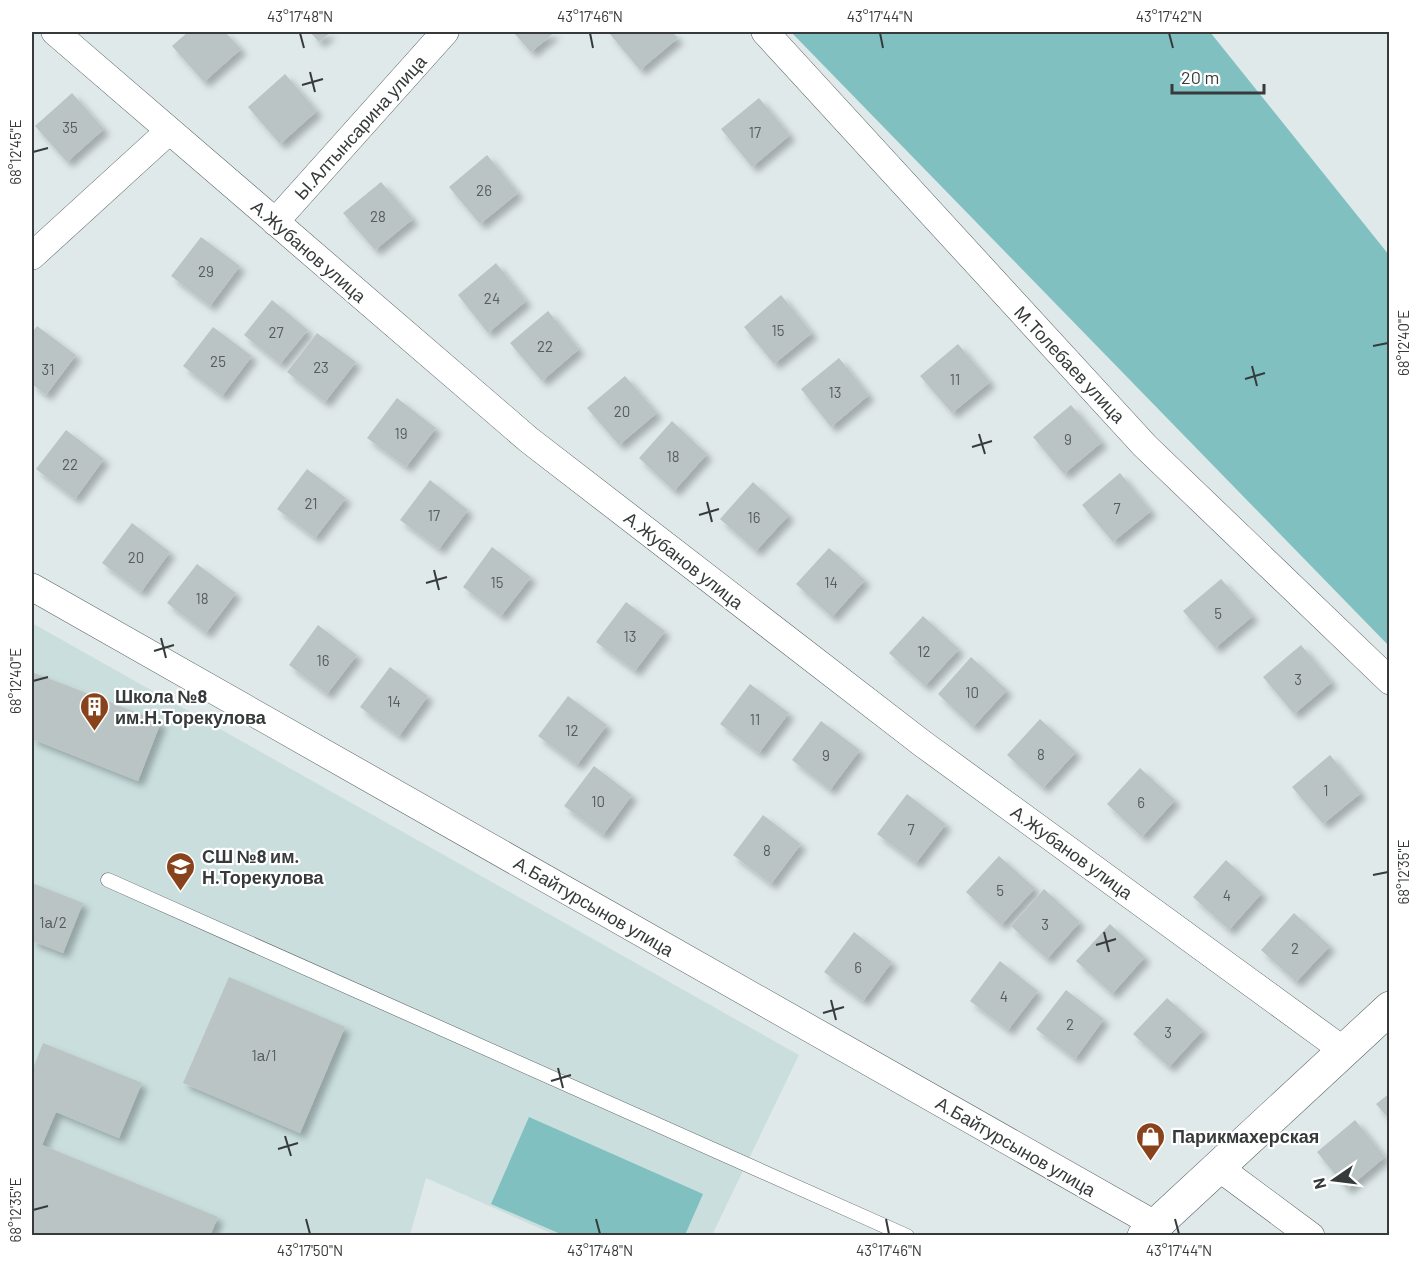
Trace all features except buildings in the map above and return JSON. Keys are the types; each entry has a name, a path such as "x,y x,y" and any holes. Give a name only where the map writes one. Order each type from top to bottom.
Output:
{"street":[{"name":"А.Жубанов улица","path":"55,32 548,455 923,744 1343,1050"},
{"name":"Ы.Алтынсарина улица","path":"275,222 445,32"},
{"name":"М.Толебаев улица","path":"765,32 1145,446 1389,681"},
{"path":"32,256 170,130"},
{"name":"А.Байтурсынов улица","path":"32,587 1150,1230"},
{"path":"1150,1230 1389,1008"},
{"path":"1218,1167 1311,1236"}],"lane":[{"path":"108,880 908,1236"}],"shaded area":[{"path":"791,32 1210,32 1389,255 1389,646"},
{"path":"32,623 799,1055 712,1235 555,1235 426,1178 410,1235 32,1235"},
{"path":"529,1117 703,1194 685,1235 563,1235 491,1204"}],"place":[{"name":"Школа №8 им.Н.Торекулова","path":"94,732"},
{"name":"СШ №8 им. Н.Торекулова","path":"181,892"},
{"name":"Парикмахерская","path":"1151,1162"}]}
